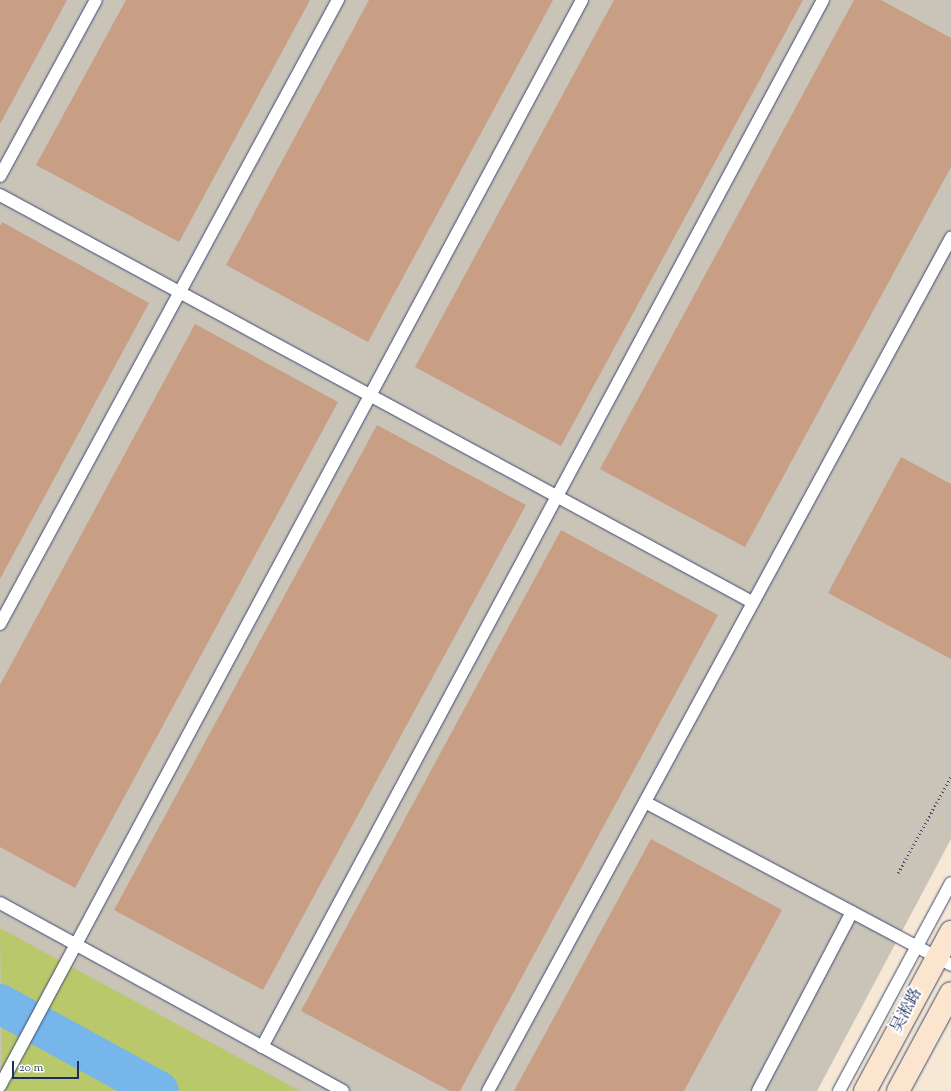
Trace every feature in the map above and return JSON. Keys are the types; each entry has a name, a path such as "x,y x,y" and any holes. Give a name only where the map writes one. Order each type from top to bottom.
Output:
{"main road":[{"name":"吴淞路","path":"865,1091 944,961 951,932"},
{"name":"吴淞路","path":"898,1091 951,993"}],"lane":[{"path":"0,176 96,0"},
{"path":"0,624 338,0"},
{"path":"0,1086 582,0"},
{"path":"262,1047 823,0"},
{"path":"0,195 752,602"},
{"path":"488,1091 752,602 951,238"},
{"path":"645,802 944,961"},
{"path":"840,1091 951,883"},
{"path":"0,902 342,1091"},
{"path":"758,1091 852,912"}],"path":[{"path":"898,873 951,776"}],"shaded area":[{"path":"0,0 951,0 951,839 817,1091 0,1091"}],"green space":[{"path":"0,928 300,1091 2,1091"}],"building":[{"path":"0,0 67,0 0,124"},
{"path":"126,0 310,0 179,242 36,165"},
{"path":"369,0 553,0 368,342 226,265"},
{"path":"614,0 803,0 561,446 415,367"},
{"path":"854,0 881,0 951,38 951,167 745,547 600,469"},
{"path":"2,222 149,303 0,579 0,226"},
{"path":"195,324 338,402 75,888 0,847 0,685"},
{"path":"377,425 526,505 263,990 114,910"},
{"path":"901,457 951,484 951,659 828,593"},
{"path":"561,530 718,615 460,1091 450,1091 301,1011"},
{"path":"651,839 782,910 684,1091 514,1091"}],"waterway":[{"path":"0,1004 159,1091"}]}
